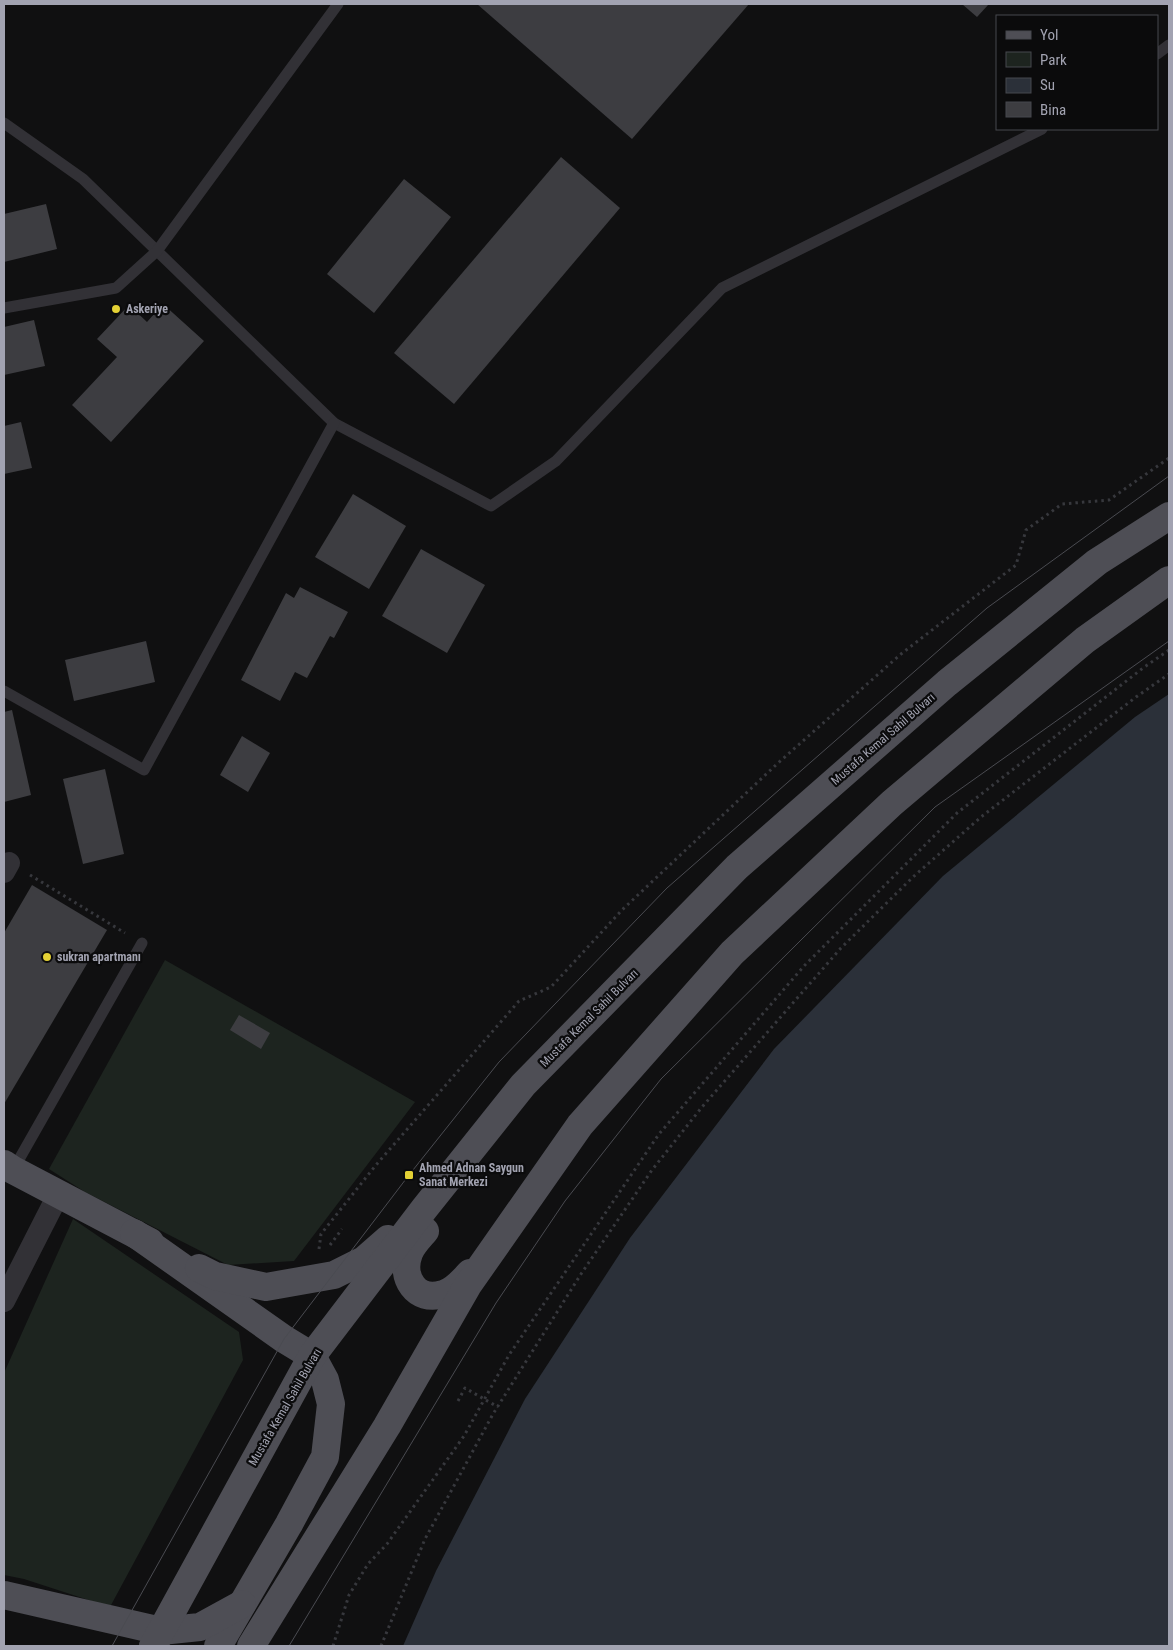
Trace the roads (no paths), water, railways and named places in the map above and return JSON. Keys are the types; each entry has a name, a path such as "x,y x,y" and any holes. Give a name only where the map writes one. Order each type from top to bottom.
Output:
{"main road":[{"name":"Mustafa Kemal Sahil Bulvarı","path":"157,1639 312,1356 424,1209 523,1085 737,867 924,703 1097,562 1169,516"},
{"path":"251,1646 391,1418 468,1285 580,1125 732,953 900,797 1085,640 1169,580"},
{"path":"491,1252 456,1288 444,1294 431,1296 420,1292 408,1282 406,1267 410,1251 490,1150 523,1085"},
{"path":"8,1167 215,1276 266,1287 334,1275 364,1260 424,1209"},
{"path":"134,1233 284,1339 312,1356 325,1380 332,1404 325,1457 289,1524 218,1646"},
{"path":"4,1595 157,1639 200,1627 242,1604 282,1569 343,1497"}],"street":[{"path":"4,1301 59,1193"}],"lane":[{"path":"4,308 50,298 116,288 157,251 338,4"},
{"path":"1158,53 1169,45"},
{"path":"4,123 83,179 334,423 491,506 556,461 722,288 1040,130"},
{"path":"4,690 144,770 334,423"},
{"path":"8,1167 142,943"}],"water":[{"path":"1169,694 1169,1646 403,1646 436,1571 525,1399 630,1238 774,1049 943,876 1135,717"}],"tram line":[{"path":"112,1646 284,1339 409,1175 499,1062 667,888 987,608 1169,476"},
{"path":"289,1646 496,1303 565,1201 661,1079 935,807 1169,641"}],"place":[{"name":"Askeriye","path":"116,309"},
{"name":"sukran apartmanı","path":"47,957"},
{"name":"Ahmed Adnan Saygun Sanat Merkezi","path":"409,1175"}]}
